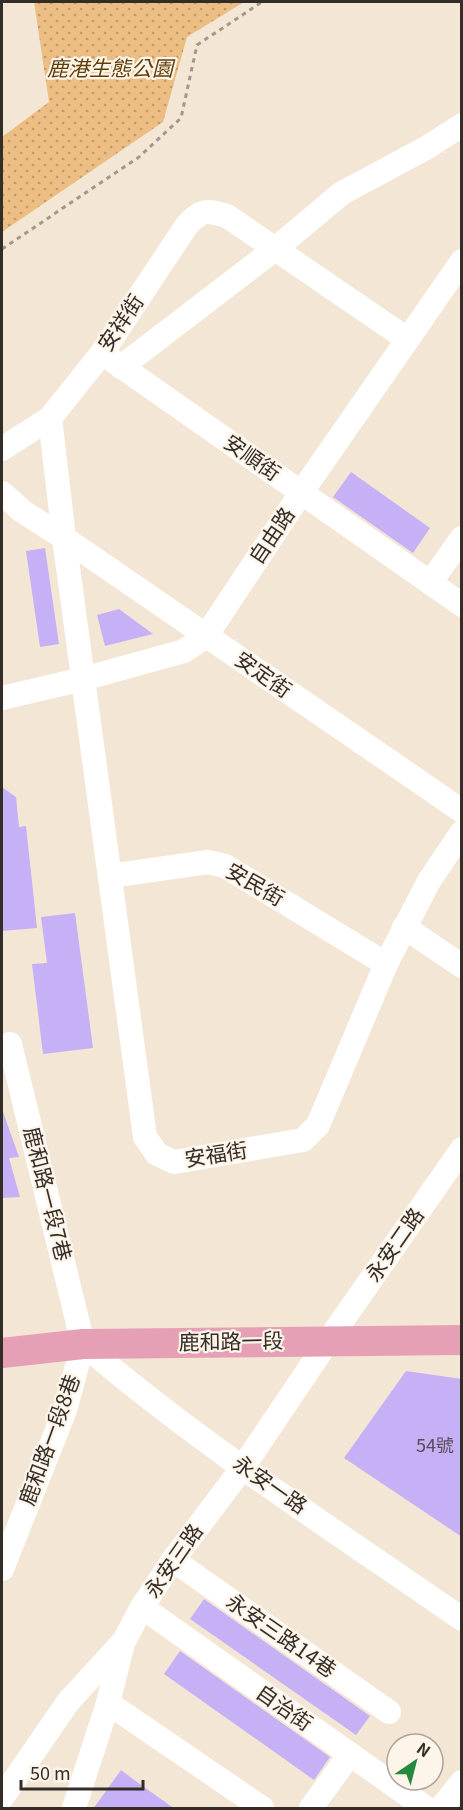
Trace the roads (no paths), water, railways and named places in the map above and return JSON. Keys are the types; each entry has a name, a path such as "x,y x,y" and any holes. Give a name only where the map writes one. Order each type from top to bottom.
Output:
{"main road":[{"name":"鹿和路一段","path":"2,1353 84,1344 462,1340"}],"street":[{"path":"121,367 275,249 342,193 426,148 462,125"},
{"name":"安祥街","path":"2,449 50,418 102,353 187,225 198,214 210,211 227,216 407,339"},
{"name":"自由路","path":"2,698 83,679 184,651 206,636 301,493 462,261"},
{"name":"安順街","path":"102,353 462,605"},
{"path":"50,418 83,679"},
{"name":"安定街","path":"2,493 22,511 462,811"},
{"path":"430,583 462,538"},
{"name":"安福街","path":"83,679 146,1137 158,1154 174,1162 303,1140 318,1125 404,927 429,881 462,832"},
{"name":"安民街","path":"110,876 208,862 225,866 386,964"},
{"path":"404,927 462,966"},
{"name":"鹿和路一段7巷","path":"10,1044 84,1344"},
{"name":"永安二路","path":"328,1341 462,1149"},
{"name":"永安三路","path":"75,1808 108,1703 123,1643 142,1606 172,1560 243,1467 328,1341"},
{"name":"永安一路","path":"84,1344 130,1384 243,1467 462,1619"},
{"name":"鹿和路一段8巷","path":"2,1569 65,1410 84,1344"},
{"name":"永安三路14巷","path":"172,1560 389,1712"},
{"name":"自治街","path":"142,1606 426,1809"},
{"path":"2,1798 68,1702 123,1643"},
{"path":"108,1703 262,1809"},
{"path":"311,1809 350,1754"},
{"path":"441,1809 462,1782"}],"park label":[{"name":"鹿港生態公園","path":"110,69"}]}
